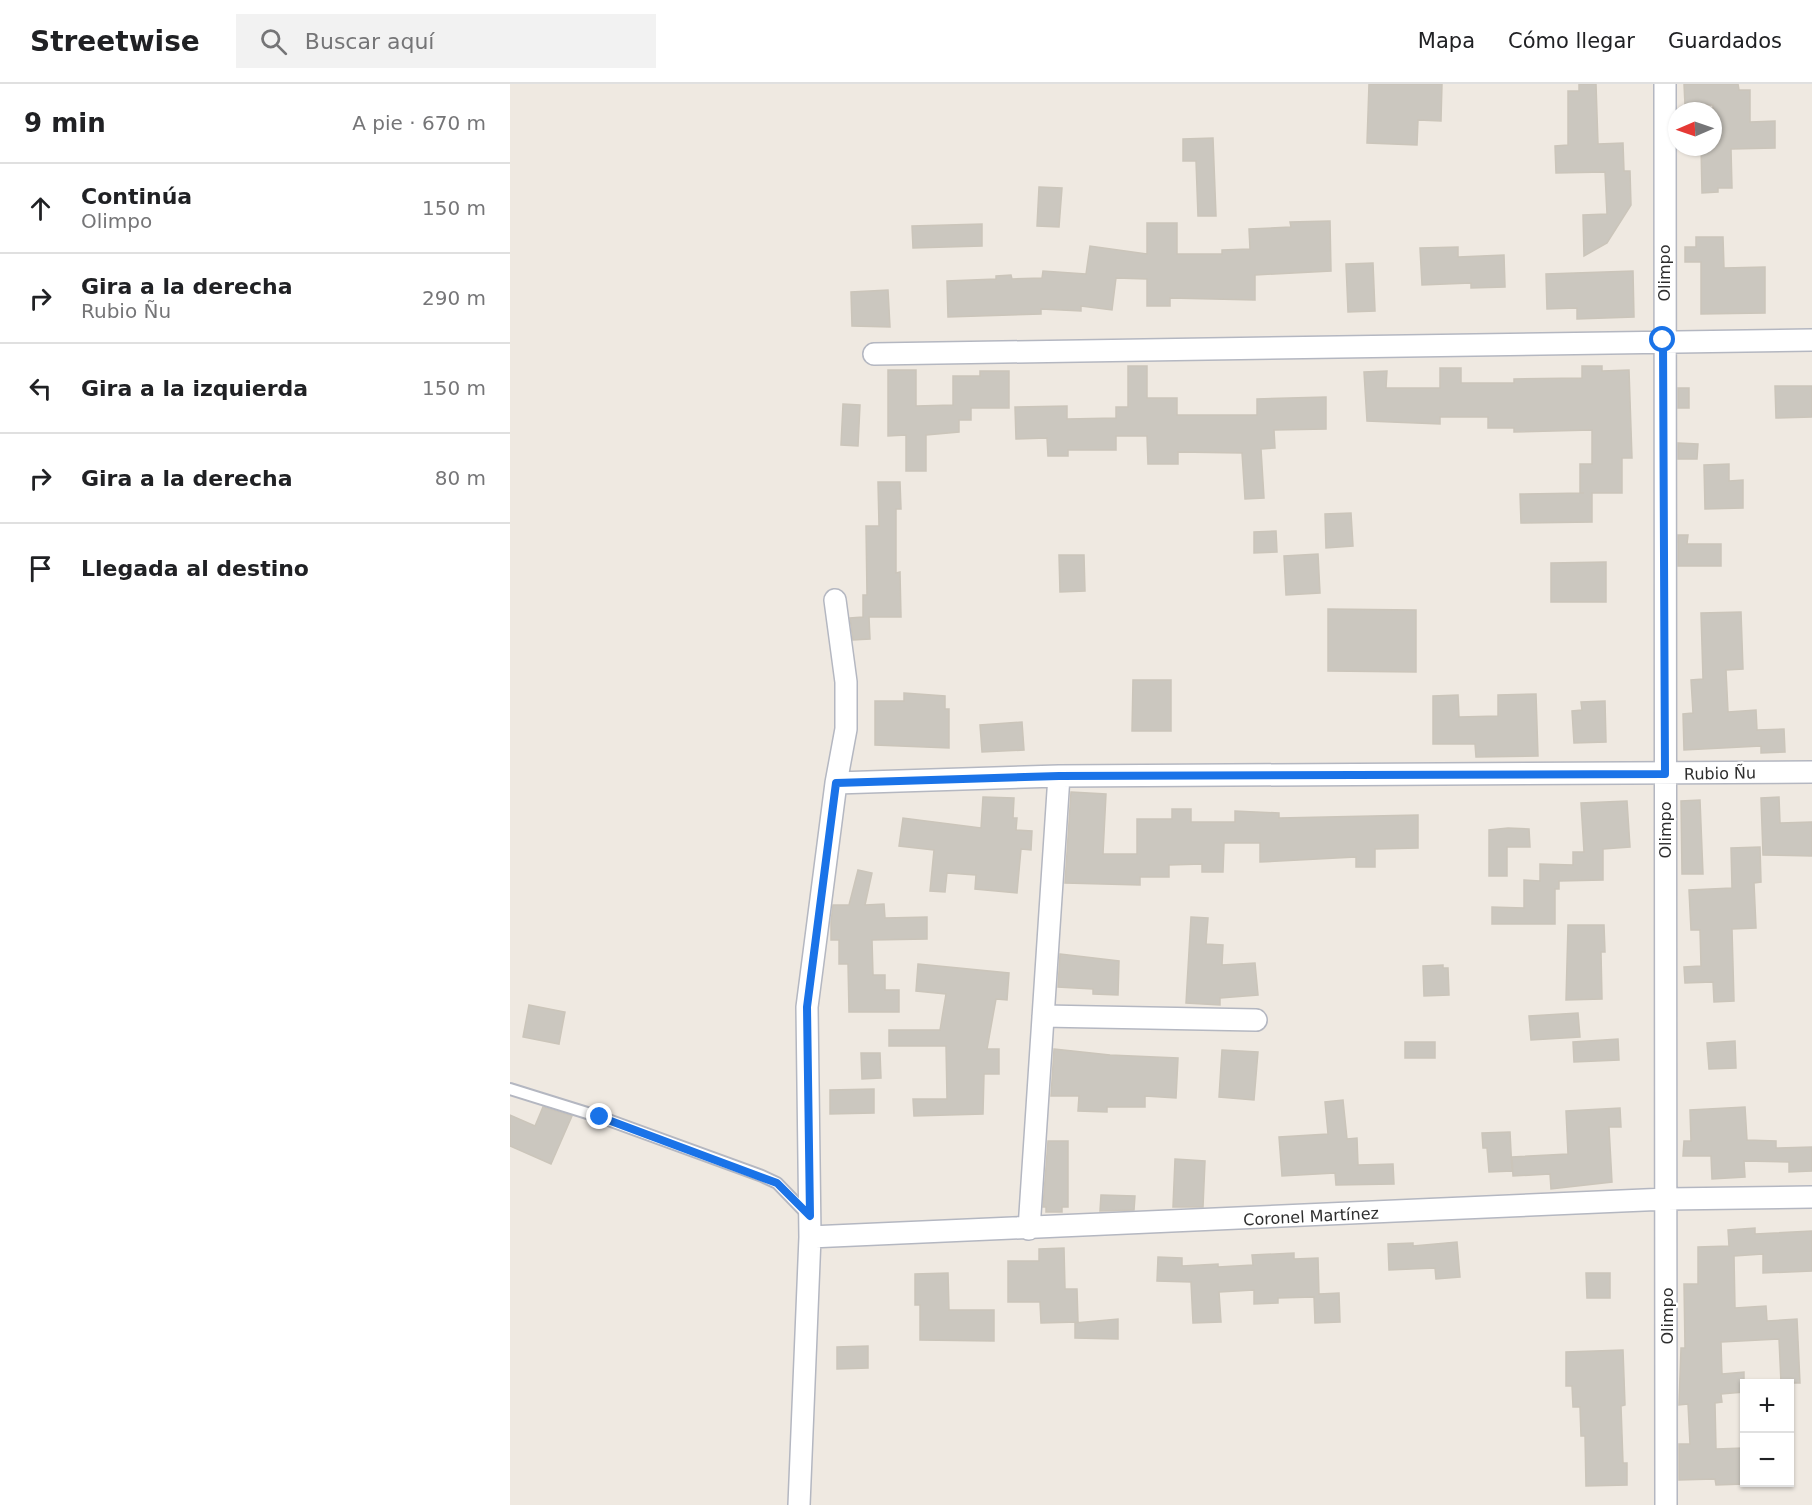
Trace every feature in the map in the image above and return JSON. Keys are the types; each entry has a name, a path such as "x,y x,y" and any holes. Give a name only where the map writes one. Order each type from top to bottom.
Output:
{"street":[{"name":"Olimpo","path":"1665,84 1663,340 1666,1505"},
{"path":"874,354 1663,340 1812,340"},
{"path":"799,1505 810,1227 807,1007 836,783 846,729 846,682 835,600"},
{"name":"Rubio Ñu","path":"836,783 1059,776 1812,772"},
{"path":"1029,1229 1059,776"},
{"path":"1043,1016 1256,1020"},
{"name":"Coronel Martínez","path":"810,1227 1029,1229 1667,1199 1812,1197"}],"lane":[{"path":"510,1089 600,1117 762,1176 777,1183 810,1227"}],"building":[{"path":"1369,84 1442,84 1441,121 1418,120 1417,145 1367,143"},
{"path":"1579,84 1596,84 1598,144 1623,143 1624,171 1630,171 1631,205 1607,243 1584,256 1583,215 1607,214 1605,172 1556,173 1555,146 1568,145 1568,91 1579,91"},
{"path":"1684,84 1738,84 1739,90 1750,90 1750,122 1775,121 1775,148 1731,149 1732,188 1718,188 1718,192 1702,193 1701,156 1722,156 1722,102 1685,102"},
{"path":"1213,138 1216,216 1198,216 1196,161 1183,161 1183,139"},
{"path":"1039,187 1062,188 1059,227 1037,226"},
{"path":"1330,221 1331,271 1255,275 1255,300 1170,298 1170,306 1147,306 1147,279 1116,278 1112,310 1081,306 1081,311 1041,309 1041,314 948,317 947,281 996,279 996,276 1011,275 1012,279 1042,278 1043,271 1086,274 1090,246 1147,254 1147,223 1177,223 1177,254 1222,254 1222,250 1250,249 1249,229 1291,227 1290,222"},
{"path":"982,224 982,246 913,248 912,226"},
{"path":"1696,237 1723,237 1724,268 1765,267 1765,313 1701,314 1701,262 1685,262 1685,247 1696,247"},
{"path":"1458,247 1458,257 1504,255 1505,287 1471,288 1471,283 1422,285 1420,248"},
{"path":"1373,263 1375,311 1348,312 1346,264"},
{"path":"1633,271 1634,317 1577,319 1577,308 1547,309 1546,274"},
{"path":"888,290 890,327 852,326 851,292"},
{"path":"1128,366 1147,366 1147,398 1177,398 1177,415 1257,415 1257,399 1326,397 1326,429 1274,430 1275,448 1261,449 1264,498 1245,499 1242,453 1178,452 1178,464 1148,464 1147,436 1116,436 1116,450 1068,450 1068,456 1048,456 1047,438 1016,439 1015,407 1067,406 1067,419 1116,418 1116,407 1128,407"},
{"path":"1582,366 1602,366 1602,371 1629,370 1632,458 1622,458 1622,493 1592,493 1592,522 1521,523 1520,494 1584,493 1580,493 1580,464 1592,464 1592,430 1514,432 1514,428 1488,428 1488,417 1440,417 1440,424 1367,421 1364,372 1387,371 1386,388 1440,388 1440,368 1461,368 1461,383 1514,383 1514,379 1582,378"},
{"path":"888,370 916,370 916,406 953,405 953,376 980,376 980,371 1009,371 1009,408 971,408 971,420 959,420 959,432 926,435 926,471 906,471 906,435 888,436"},
{"path":"1775,386 1812,386 1812,417 1776,418"},
{"path":"1678,388 1689,388 1689,408 1678,408"},
{"path":"843,404 860,405 858,446 841,445"},
{"path":"1678,443 1698,444 1697,459 1678,459"},
{"path":"1729,464 1729,481 1743,480 1743,508 1705,509 1704,465"},
{"path":"878,482 900,482 901,509 896,509 896,573 900,572 901,617 869,617 870,639 853,640 850,618 863,617 863,595 867,595 866,526 879,526"},
{"path":"1351,513 1353,546 1326,548 1325,514"},
{"path":"1276,531 1277,552 1254,553 1254,532"},
{"path":"1678,535 1688,535 1687,544 1721,544 1721,566 1678,566"},
{"path":"1318,554 1320,593 1286,595 1284,556"},
{"path":"1059,555 1084,555 1085,591 1060,592"},
{"path":"1606,562 1606,602 1551,602 1551,563"},
{"path":"1328,609 1416,610 1416,672 1328,671"},
{"path":"1741,612 1743,669 1726,670 1728,712 1756,710 1757,730 1784,729 1785,752 1761,753 1761,746 1684,750 1683,714 1693,713 1691,680 1703,679 1701,613"},
{"path":"1133,680 1171,680 1171,731 1132,731"},
{"path":"904,693 945,696 945,709 949,709 949,748 875,745 875,701 904,701"},
{"path":"1536,694 1538,756 1476,757 1475,744 1433,744 1433,696 1458,695 1459,717 1498,716 1498,695"},
{"path":"1605,701 1606,742 1574,743 1572,711 1582,710 1581,702"},
{"path":"1022,722 1024,750 982,752 980,725"},
{"path":"1071,792 1106,794 1103,854 1137,854 1137,819 1172,819 1172,809 1191,809 1191,822 1235,822 1235,811 1279,813 1279,818 1418,815 1418,848 1375,849 1375,867 1356,867 1356,857 1260,862 1260,843 1224,843 1223,872 1202,872 1202,864 1169,865 1169,877 1140,877 1140,885 1065,883"},
{"path":"983,797 1014,798 1013,818 1017,818 1016,830 1032,831 1031,850 1021,849 1017,893 975,889 976,875 947,873 945,892 930,891 934,850 899,846 903,818 981,828"},
{"path":"1779,797 1780,823 1812,822 1812,856 1763,855 1761,798"},
{"path":"1700,800 1703,874 1682,874 1681,801"},
{"path":"1627,801 1630,847 1603,849 1603,880 1559,881 1559,889 1555,889 1555,924 1492,924 1492,907 1524,908 1524,880 1540,881 1540,864 1573,865 1573,852 1584,852 1581,803"},
{"path":"1529,829 1530,847 1507,847 1507,876 1489,876 1489,830"},
{"path":"1760,847 1761,882 1754,883 1756,928 1732,929 1734,1001 1714,1002 1713,982 1685,983 1684,967 1701,966 1700,930 1691,930 1689,890 1732,888 1731,848"},
{"path":"858,870 872,873 865,905 884,904 885,918 927,917 927,939 872,940 873,975 885,975 885,990 899,990 899,1012 849,1012 848,964 839,964 839,940 831,940 831,922 833,905 849,905"},
{"path":"1191,917 1208,918 1206,944 1223,945 1222,965 1255,963 1258,995 1220,998 1220,1005 1186,1003"},
{"path":"1568,925 1604,925 1605,952 1601,952 1602,999 1566,1000"},
{"path":"1060,954 1119,961 1118,995 1093,994 1093,989 1058,987"},
{"path":"918,964 1009,973 1007,1000 996,999 987,1049 999,1049 999,1074 984,1074 983,1114 914,1116 913,1099 947,1099 946,1046 889,1046 889,1030 940,1030 946,994 916,991"},
{"path":"1443,965 1443,968 1448,968 1449,995 1424,996 1423,966"},
{"path":"529,1005 565,1012 559,1044 523,1037"},
{"path":"1578,1013 1580,1037 1531,1040 1529,1016"},
{"path":"1618,1039 1619,1060 1574,1062 1573,1042"},
{"path":"1735,1041 1736,1068 1709,1069 1707,1043"},
{"path":"1405,1042 1435,1042 1435,1058 1405,1058"},
{"path":"1054,1049 1110,1055 1178,1058 1176,1098 1145,1096 1145,1107 1107,1107 1107,1112 1078,1111 1079,1096 1051,1096"},
{"path":"1222,1050 1258,1052 1254,1100 1219,1097"},
{"path":"861,1053 880,1053 881,1078 862,1079"},
{"path":"874,1089 874,1113 830,1114 830,1090"},
{"path":"1343,1100 1347,1139 1357,1138 1358,1165 1393,1164 1394,1184 1336,1185 1335,1173 1282,1176 1279,1137 1328,1134 1325,1102"},
{"path":"543,1107 572,1116 551,1164 510,1146 510,1115 535,1126"},
{"path":"1745,1107 1747,1140 1776,1141 1776,1148 1812,1147 1812,1171 1789,1172 1789,1162 1744,1161 1745,1177 1712,1179 1711,1156 1683,1156 1684,1141 1691,1141 1690,1110"},
{"path":"1620,1108 1621,1127 1609,1127 1612,1182 1551,1189 1550,1174 1513,1176 1512,1157 1568,1154 1566,1111"},
{"path":"1510,1132 1512,1171 1489,1172 1487,1148 1483,1148 1482,1133"},
{"path":"1048,1141 1068,1141 1068,1207 1062,1207 1062,1212 1046,1212 1046,1207 1043,1207"},
{"path":"1175,1159 1205,1161 1203,1207 1173,1207"},
{"path":"1101,1195 1135,1196 1134,1210 1100,1211"},
{"path":"1755,1228 1755,1234 1812,1231 1812,1271 1763,1273 1763,1254 1734,1256 1735,1308 1766,1306 1767,1321 1797,1319 1800,1383 1794,1383 1794,1379 1781,1379 1779,1339 1721,1342 1722,1374 1744,1372 1744,1379 1740,1379 1740,1392 1721,1394 1722,1402 1715,1403 1716,1449 1740,1448 1740,1484 1716,1485 1715,1479 1679,1480 1679,1444 1690,1444 1688,1404 1679,1405 1681,1348 1685,1348 1684,1284 1698,1284 1698,1247 1729,1246 1728,1230"},
{"path":"1457,1242 1460,1277 1436,1279 1435,1268 1389,1270 1388,1244 1413,1243 1413,1246"},
{"path":"1064,1248 1065,1289 1077,1289 1078,1322 1041,1323 1040,1302 1008,1302 1008,1261 1039,1261 1039,1249"},
{"path":"1294,1253 1294,1259 1318,1258 1319,1294 1339,1293 1340,1322 1315,1323 1314,1297 1278,1298 1278,1303 1254,1304 1254,1290 1219,1292 1221,1322 1193,1323 1191,1282 1157,1281 1158,1257 1182,1258 1182,1266 1218,1264 1218,1267 1253,1265 1252,1255"},
{"path":"948,1273 949,1310 994,1310 994,1341 920,1340 920,1305 915,1305 915,1274"},
{"path":"1586,1273 1610,1273 1610,1298 1587,1298"},
{"path":"1118,1319 1118,1339 1075,1338 1075,1323"},
{"path":"868,1346 868,1368 837,1369 837,1347"},
{"path":"1623,1350 1625,1405 1621,1406 1623,1463 1627,1463 1627,1485 1586,1486 1585,1436 1581,1436 1580,1407 1573,1407 1572,1386 1566,1386 1566,1352"}],"route":[{"path":"600,1117 777,1183 810,1216 807,1007 836,783 1059,776 1665,774 1663,340"}]}
